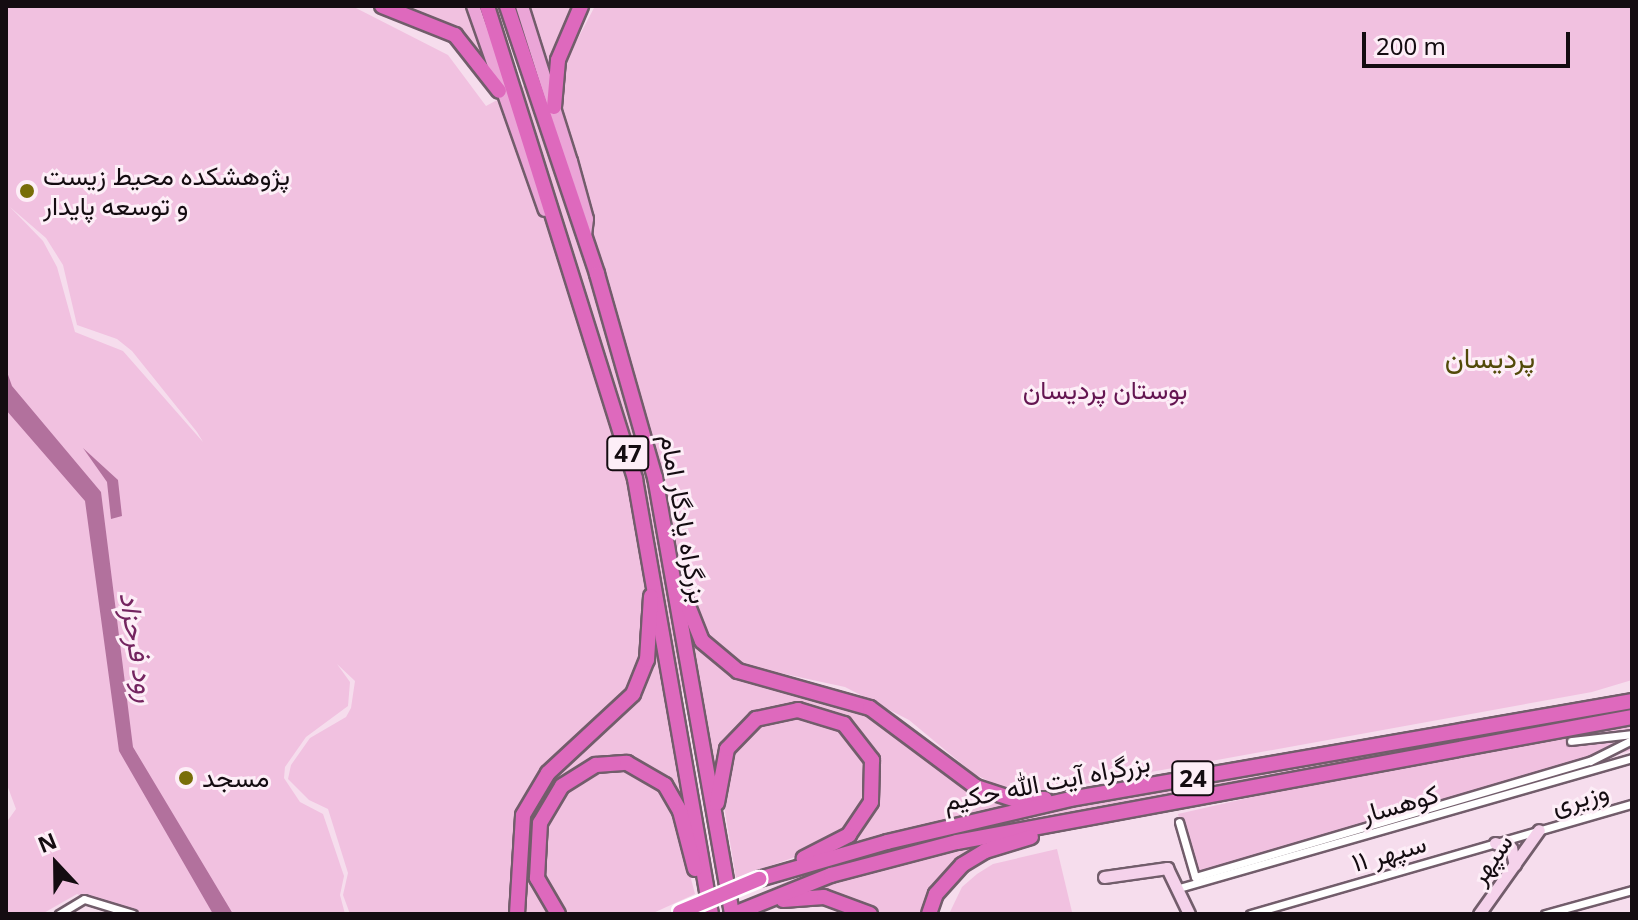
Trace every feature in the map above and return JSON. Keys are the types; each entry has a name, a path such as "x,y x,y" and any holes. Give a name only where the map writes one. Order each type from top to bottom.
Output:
{"highway":[{"path":"382,6 455,35 479,59 499,91"},
{"name":"بزرگراه یادگار امام","path":"487,6 620,423 653,580 711,914"},
{"name":"بزرگراه یادگار امام","path":"507,6 641,420 673,572 733,914"},
{"path":"554,107 558,60 581,6"},
{"path":"673,572 702,641 738,671 870,708 988,793 1014,799 1070,799"},
{"path":"517,914 523,815 548,773 615,715 638,685 648,652 653,580"},
{"name":"بزرگراه آیت الله حکیم","path":"759,879 887,842 1070,799 1632,701"},
{"path":"716,824 723,757 736,735 756,719 787,710 811,711 835,718 859,736 875,776 863,820 835,844 759,879"},
{"name":"بزرگراه آیت الله حکیم","path":"763,902 831,875 924,850 1632,717"},
{"path":"558,914 537,878 540,823 573,776 608,763 648,771 672,795 696,872 707,890"},
{"path":"929,914 950,875 985,851 1203,799"},
{"name":"24","path":"677,913 759,879"},
{"path":"763,902 824,897 870,914"},
{"name":"24","path":"733,914 763,902"}],"main road":[{"path":"473,6 499,91 548,219 563,239"},
{"path":"522,6 587,219 584,239"}],"street":[{"path":"1571,741 1632,734"},
{"path":"1179,822 1195,877 1590,761 1632,740"},
{"name":"کوهسار","path":"1179,888 1632,758"},
{"name":"وزیری","path":"1539,830 1632,804"},
{"name":"سپهر ۱۱","path":"1250,914 1539,830"},
{"name":"سپهر","path":"1479,914 1539,830"},
{"path":"1495,843 1511,848 1515,865"},
{"path":"1104,877 1163,866 1179,888 1189,914"},
{"path":"1545,914 1632,890"},
{"path":"59,914 84,899 133,914"}],"green space":[{"name":"بوستان پردیسان","path":"6,6 352,6 448,55 486,106 547,73 525,6 577,6 553,70 565,63 595,6 1632,6 1632,680 1592,692 1035,793 1001,787 974,774 909,720 845,687 766,670 740,677 865,710 935,762 1021,804 808,860 843,845 877,797 878,776 868,742 832,713 808,706 771,708 731,736 715,794 695,687 668,693 699,873 661,776 632,761 576,770 532,848 553,914 521,914 528,797 514,914 350,914 343,895 348,873 328,809 309,800 288,779 291,765 310,738 346,717 351,708 355,681 337,664 350,682 348,706 306,737 285,767 284,778 300,802 323,814 344,876 340,895 345,914 121,914 77,894 42,914 6,914 6,823 16,809 6,782","holes":["10,207 46,238 63,265 77,325 117,339 132,351 203,442 123,351 75,332 57,267 43,241"]},
{"path":"392,6 469,6 494,80 462,36"},
{"path":"1632,706 1632,710 924,842 767,889 874,850 1001,821"},
{"path":"786,714 842,727 865,755 870,787 857,822 809,852 736,878 723,800 726,761 753,725"},
{"path":"1632,724 1632,750 1358,829 1196,883 1178,814 1336,778"},
{"path":"614,767 642,773 670,799 695,894 651,914 565,914 542,882 543,829 565,790 587,773"},
{"path":"1042,832 979,850 926,914 875,914 792,894 903,860"},
{"path":"1057,849 1072,912 949,914 962,887 993,864"}],"shaded area":[{"path":"6,369 12,386 101,492 133,747 233,914 213,914 119,751 85,501 6,410"},
{"path":"83,448 118,480 122,516 111,519 107,482"}],"place":[{"name":"پژوهشکده محیط زیست و توسعه پایدار","path":"27,191"},
{"name":"مسجد","path":"186,778"}],"district":[{"name":"پردیسان","path":"1490,357"}],"water label":[{"name":"رود فرحزاد","path":"139,647"}]}
